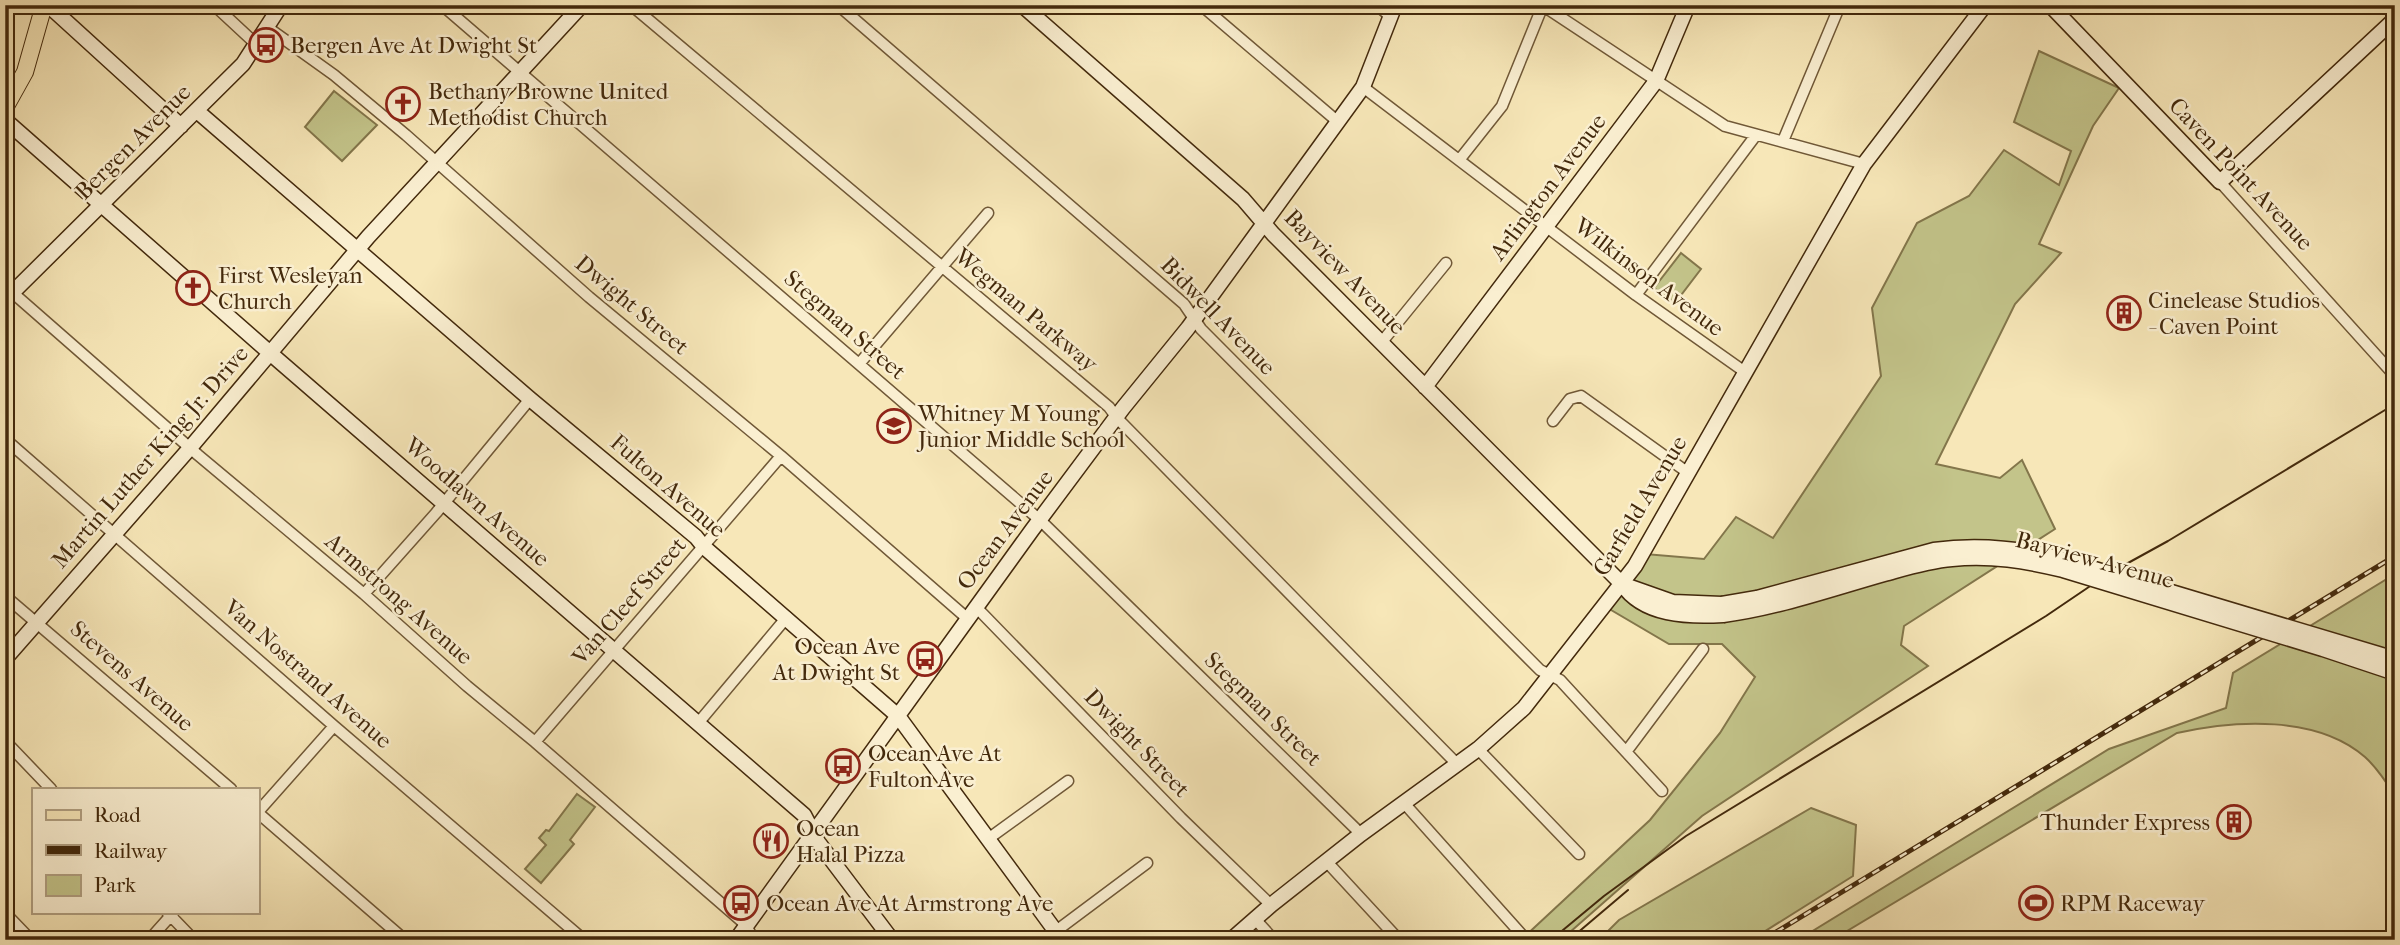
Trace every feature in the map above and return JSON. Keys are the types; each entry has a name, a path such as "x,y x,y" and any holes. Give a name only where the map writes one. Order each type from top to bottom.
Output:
{"main road":[{"path":"5,108 25,72 46,5"}],"street":[{"path":"46,5 181,126"},
{"path":"214,5 256,44"},
{"name":"Bergen Avenue","path":"9,296 243,64 281,5"},
{"name":"Stegman Street","path":"442,5 1041,521 1361,834"},
{"name":"Martin Luther King Jr. Drive","path":"5,659 190,448 357,250 582,5"},
{"name":"Wegman Parkway","path":"631,5 1109,407 1116,418 1457,764"},
{"name":"Bidwell Avenue","path":"838,5 1185,304 1201,329 1539,670 1560,680 1662,791"},
{"name":"Bayview Avenue","path":"1023,5 1243,199 1425,387 1622,584 1673,602 1722,609 1760,608 1928,563 1962,558 1999,558 2063,570 2395,673"},
{"path":"1201,5 1337,121"},
{"path":"1377,5 1393,11"},
{"path":"1460,159 1502,106 1543,5 1725,126 1864,164"},
{"name":"Arlington Avenue","path":"1425,387 1656,81 1688,5"},
{"path":"1783,141 1840,5"},
{"name":"Garfield Avenue","path":"1231,940 1361,834 1478,749 1524,708 1635,566 1864,164 1985,5"},
{"name":"Caven Point Avenue","path":"2050,5 2220,182 2395,376"},
{"name":"Ocean Avenue","path":"736,940 972,613 1116,418 1194,319 1363,87 1393,11"},
{"path":"2220,182 2395,19"},
{"name":"Dwight Street","path":"267,27 334,75 589,297 972,613 1271,905"},
{"name":"Wilkinson Avenue","path":"1363,87 1636,295 1745,372"},
{"name":"Fulton Avenue","path":"197,111 530,399 696,537 704,547 898,716 1059,936"},
{"name":"Woodlawn Avenue","path":"5,120 804,815 818,842 892,940"},
{"path":"1636,295 1756,135"},
{"path":"859,364 988,213"},
{"path":"1381,342 1447,263"},
{"name":"Armstrong Avenue","path":"9,296 535,742 745,924 754,940"},
{"path":"1553,421 1570,399 1581,396 1687,472"},
{"path":"363,594 444,503 530,399"},
{"name":"Van Nostrand Avenue","path":"5,439 584,940"},
{"name":"Van Cleef Street","path":"535,742 781,456"},
{"name":"Bayview Avenue","path":"1722,609 1934,551 1962,547 1997,547 2062,559 2395,659"},
{"name":"Stevens Avenue","path":"5,596 230,788"},
{"path":"699,722 787,617"},
{"path":"1626,752 1703,649"},
{"path":"259,810 334,726"},
{"path":"5,741 50,788"},
{"path":"1478,749 1579,854"},
{"path":"988,839 1068,781"},
{"path":"1404,803 1522,934"},
{"path":"259,814 405,940"},
{"path":"1327,862 1399,940"},
{"path":"1059,936 1147,863"},
{"path":"149,940 169,914"},
{"path":"171,914 194,940"},
{"path":"1255,919 1274,940"},
{"path":"8,922 31,940"}],"green space":[{"path":"2039,51 2119,88 2093,126 2039,244 2061,253 2015,304 1936,464 2000,478 2022,460 2055,529 1904,626 1901,645 1928,666 1702,816 1561,940 1521,940 1650,820 1720,733 1755,677 1722,644 1669,644 1606,607 1645,554 1704,559 1736,517 1773,538 1881,376 1872,308 1917,223 1969,196 2004,150 2059,185 2071,151 2014,122"},
{"path":"334,91 377,125 342,161 305,127"},
{"path":"1681,253 1701,269 1675,303 1654,288"},
{"path":"2395,574 2395,796 2365,757 2346,743 2324,734 2275,724 2224,725 2177,733 1832,940 1798,940 2109,749 2226,708 2233,673"},
{"path":"577,794 595,807 570,840 574,844 541,883 525,869 546,845 539,838 546,830 549,831"},
{"path":"1811,808 1856,825 1853,876 1751,940 1599,940 1619,920"}],"tram line":[{"path":"1551,940 1604,896 1686,836 2046,616 2108,574 2168,541 2395,404"},
{"path":"1569,940 1628,890"}],"railway":[{"path":"1763,940 2395,556"}],"place":[{"name":"Bergen Ave At Dwight St","path":"266,45"},
{"name":"Bethany Browne United Methodist Church","path":"403,104"},
{"name":"First Wesleyan Church","path":"193,288"},
{"name":"Cinelease Studios - Caven Point","path":"2124,313"},
{"name":"Whitney M Young Junior Middle School","path":"894,426"},
{"name":"Ocean Ave At Dwight St","path":"925,659"},
{"name":"Ocean Ave At Fulton Ave","path":"843,766"},
{"name":"Thunder Express","path":"2234,822"},
{"name":"Ocean Halal Pizza","path":"771,841"},
{"name":"Ocean Ave At Armstrong Ave","path":"741,903"},
{"name":"RPM Raceway","path":"2036,903"}]}
